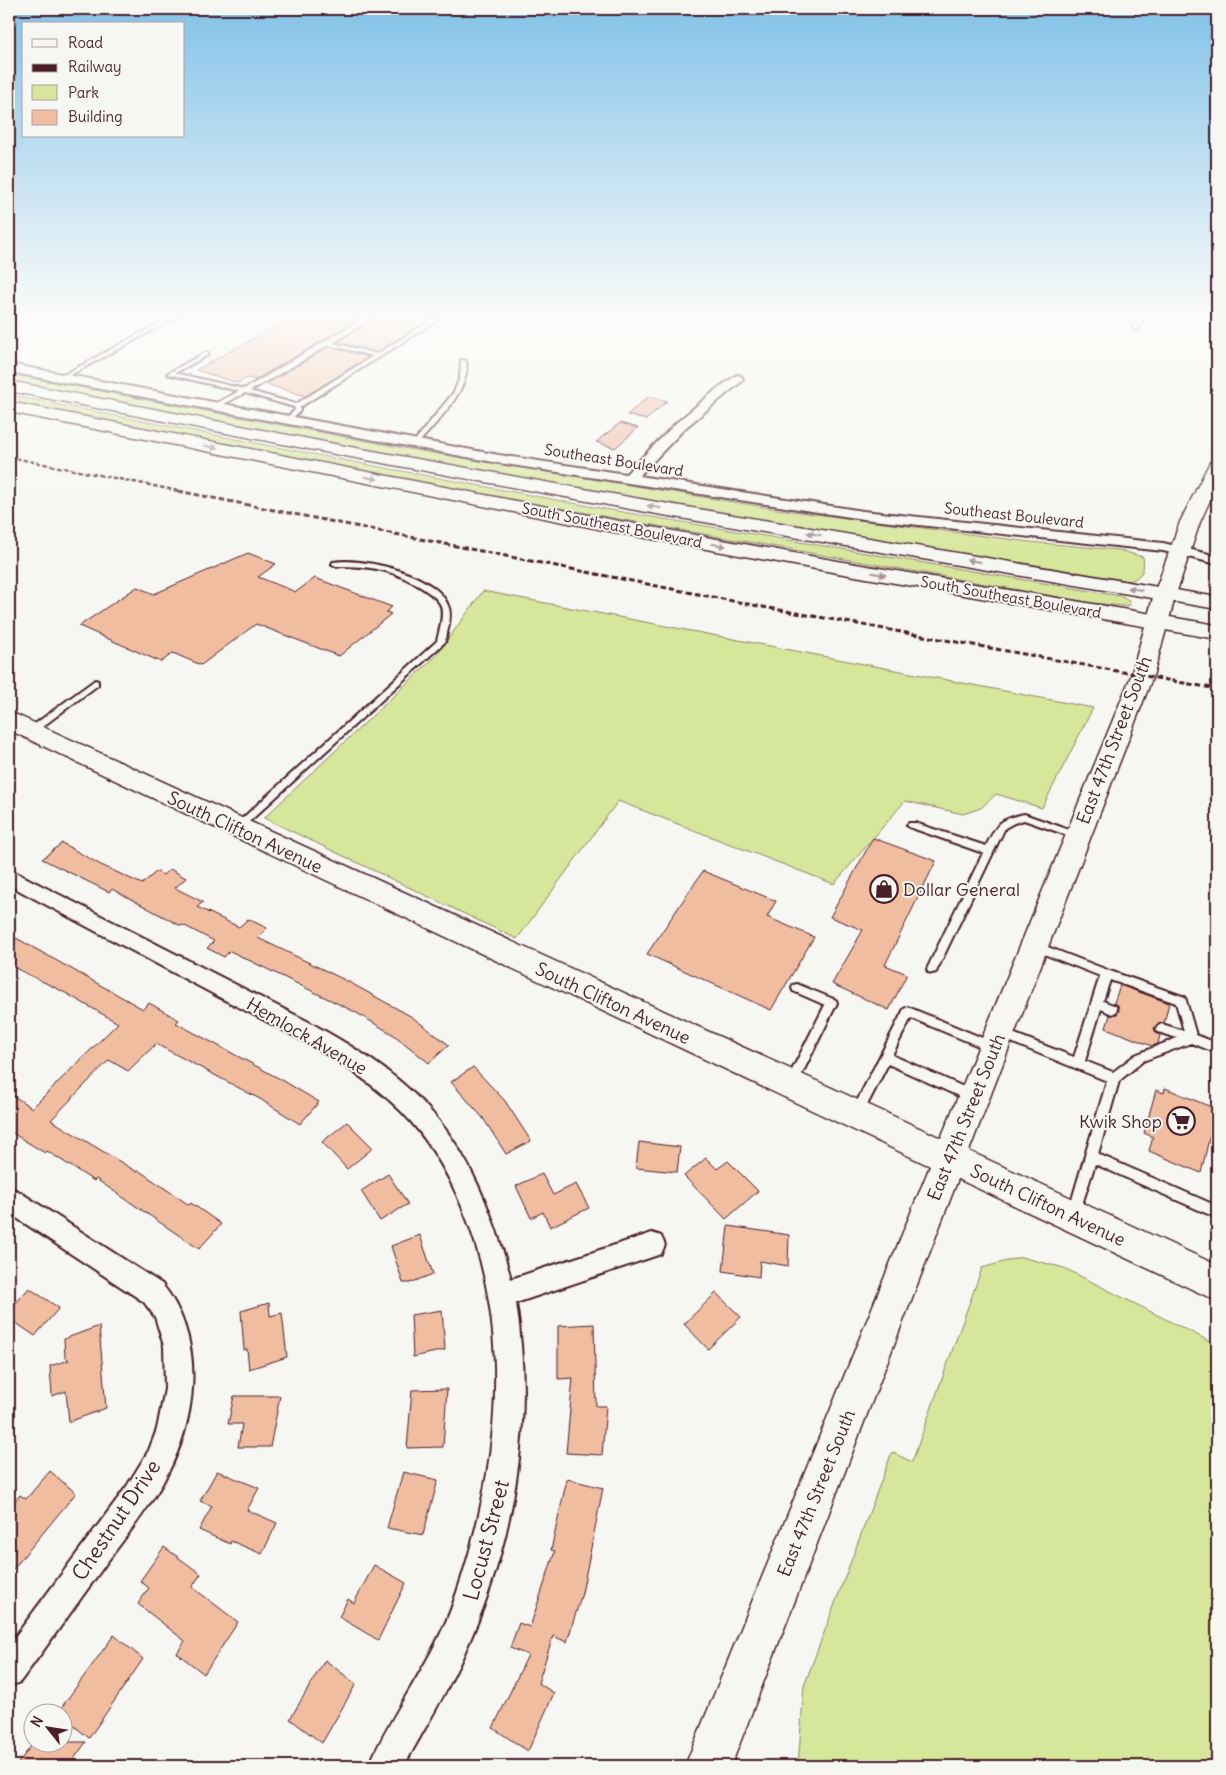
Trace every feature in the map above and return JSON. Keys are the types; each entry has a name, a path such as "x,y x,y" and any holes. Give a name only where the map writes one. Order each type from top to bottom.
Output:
{"main road":[{"name":"South Southeast Boulevard","path":"65,397 345,451 657,508 1161,608 1217,632"},
{"name":"South Southeast Boulevard","path":"9,407 619,527 1161,608 1217,603"},
{"name":"East 47th Street South","path":"716,1760 950,1159 1142,676 1161,608 1191,518 1217,466"},
{"name":"South Clifton Avenue","path":"20,726 1217,1283"}],"street":[{"name":"Southeast Boulevard","path":"165,397 415,444 862,514 1163,547 1217,560"},
{"path":"630,478 654,450 675,430 715,397"},
{"name":"Hemlock Avenue","path":"9,876 297,1027 349,1057 388,1085 409,1103 427,1124 460,1173 485,1230 502,1295"},
{"name":"Chestnut Drive","path":"9,1199 153,1293 162,1302 173,1322 180,1364 176,1404 165,1447 141,1492 9,1671"},
{"path":"502,1295 652,1245"},
{"name":"Locust Street","path":"386,1766 454,1640 478,1580 495,1521 503,1481 511,1404 507,1328 502,1295"}],"lane":[{"path":"215,406 231,397"},
{"path":"262,397 297,406 312,397"},
{"path":"415,444 453,397"},
{"path":"287,420 298,410 297,406"},
{"path":"237,828 440,642 445,627 445,607 437,594 385,567 336,564"},
{"path":"20,726 95,683"},
{"path":"932,969 1001,826 1011,820 1024,817 1078,836"},
{"path":"912,825 989,851"},
{"path":"1034,946 1181,1000 1191,1038"},
{"path":"1078,1064 1106,974"},
{"path":"790,1085 832,1004 797,988"},
{"path":"1098,1003 1112,1009"},
{"path":"856,1115 908,1012 1078,1064 1114,1078"},
{"path":"1162,1029 1217,1048"},
{"path":"1073,1216 1114,1078 1139,1058 1191,1038"},
{"path":"885,1057 974,1098"},
{"path":"1091,1157 1217,1212"}],"green space":[{"path":"9,397 18,397 605,509 1120,596 1129,601 1130,605 1092,603 422,484 9,403"},
{"path":"88,397 130,397 408,449 776,509 1030,542 1119,550 1143,557 1144,566 1140,575 1130,581 564,486"},
{"path":"483,591 1093,708 1042,808 996,794 981,808 963,814 905,801 834,884 618,801 517,939 264,818 435,657"},
{"path":"1021,1257 1064,1268 1217,1345 1217,1766 798,1766 804,1686 892,1452 912,1462 982,1268"}],"building":[{"path":"648,397 667,401 646,420 627,415"},
{"path":"620,423 638,428 615,448 596,442"},
{"path":"248,553 276,564 258,577 296,592 315,578 392,607 386,612 391,614 339,656 256,624 201,665 173,653 161,662 79,626 137,587 154,594"},
{"name":"Dollar General","path":"873,838 936,861 885,965 907,974 889,1010 832,984 863,930 830,917"},
{"path":"62,843 101,865 142,884 157,871 163,875 170,869 186,878 175,888 203,902 197,907 239,927 248,919 267,928 258,938 349,982 412,1017 449,1045 429,1063 394,1035 355,1012 230,951 224,957 207,948 214,941 183,925 181,926 112,889 109,892 42,859"},
{"path":"703,871 776,901 767,917 814,937 771,1010 647,954"},
{"path":"9,934 143,1009 149,1003 179,1020 176,1023 319,1102 300,1124 260,1099 156,1044 128,1071 109,1060 51,1120 137,1172 138,1170 189,1205 191,1203 221,1224 199,1249 96,1179 94,1181 47,1151 45,1153 9,1131 9,1093 32,1108 118,1023 62,991 9,965"},
{"path":"1120,985 1169,1003 1164,1023 1157,1024 1154,1028 1156,1033 1160,1035 1158,1044 1152,1046 1106,1028 1110,1015 1117,1014 1119,1010 1118,1005 1114,1003"},
{"path":"473,1067 505,1101 531,1141 506,1154 483,1118 451,1082"},
{"name":"Kwik Shop","path":"1165,1088 1216,1109 1201,1173 1149,1151 1153,1137 1144,1133 1156,1090 1164,1093"},
{"path":"347,1122 373,1148 347,1169 322,1142"},
{"path":"639,1142 680,1147 677,1172 636,1168"},
{"path":"706,1158 717,1169 728,1161 758,1191 726,1219 684,1176"},
{"path":"388,1174 408,1204 380,1221 361,1191"},
{"path":"542,1174 553,1195 576,1184 589,1208 550,1227 543,1212 531,1218 516,1186"},
{"path":"728,1226 789,1235 788,1266 760,1261 759,1277 723,1271"},
{"path":"420,1235 433,1274 410,1283 403,1283 391,1246"},
{"path":"29,1288 59,1308 35,1336 9,1318 9,1311"},
{"path":"716,1293 741,1317 708,1349 684,1324"},
{"path":"269,1303 270,1316 282,1313 287,1357 249,1369 247,1349 244,1350 241,1311"},
{"path":"442,1310 445,1350 413,1357 411,1315"},
{"path":"594,1324 596,1406 606,1406 602,1455 566,1453 573,1378 558,1379 558,1326"},
{"path":"99,1326 106,1408 69,1422 66,1391 52,1396 50,1366 69,1360 65,1357 64,1339"},
{"path":"447,1389 443,1447 407,1448 412,1390"},
{"path":"234,1396 280,1396 270,1447 238,1447 242,1424 228,1424"},
{"path":"50,1471 76,1493 9,1574 9,1508 20,1495 26,1499"},
{"path":"217,1471 259,1488 247,1510 277,1523 262,1554 231,1541 230,1544 199,1530 212,1506 200,1501"},
{"path":"403,1472 438,1480 423,1535 387,1528"},
{"path":"567,1479 603,1488 582,1593 567,1642 553,1636 538,1683 554,1693 528,1751 493,1728 528,1655 510,1648 519,1623 530,1627 555,1551 551,1550"},
{"path":"164,1547 201,1574 192,1587 238,1622 204,1674 177,1653 185,1641 138,1604 149,1588 140,1581"},
{"path":"374,1565 406,1583 378,1640 339,1617 348,1599 354,1603"},
{"path":"114,1635 143,1659 89,1738 72,1724 72,1702 65,1702"},
{"path":"325,1660 356,1684 322,1743 290,1719"},
{"path":"72,1742 86,1742 69,1766 16,1766 26,1752 72,1752"}],"railway":[{"path":"9,457 184,492"},
{"path":"178,491 763,607 1217,689"}],"place":[{"name":"Dollar General","path":"884,889"},
{"name":"Kwik Shop","path":"1181,1121"}]}
